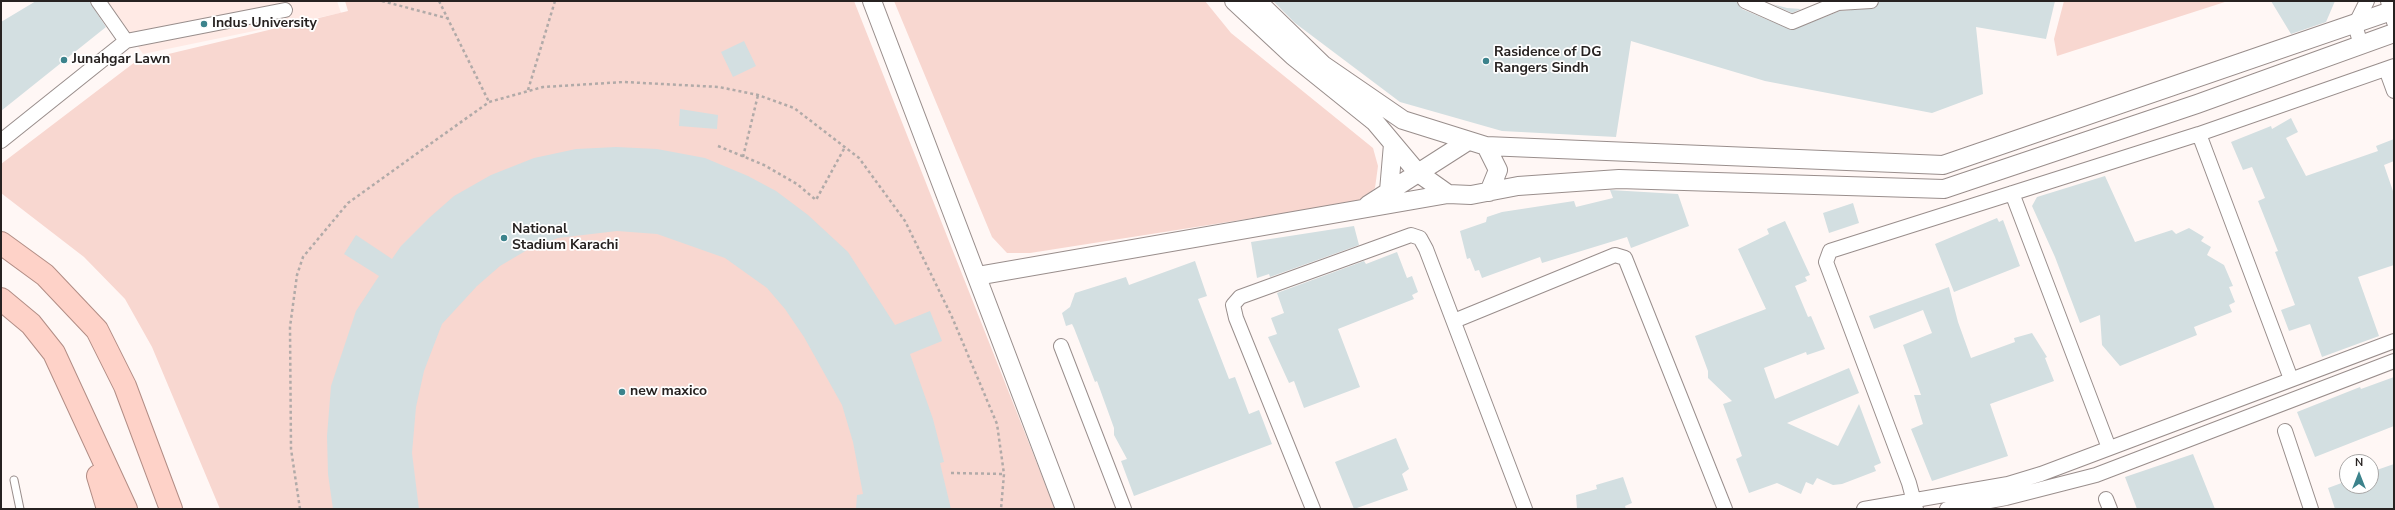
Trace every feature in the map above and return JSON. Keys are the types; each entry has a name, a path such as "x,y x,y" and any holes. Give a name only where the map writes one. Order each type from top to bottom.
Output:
{"highway":[{"path":"1,243 44,274 97,330 125,386 180,509"},
{"path":"1,299 31,324 54,353 126,509"},
{"path":"125,386 171,509"},
{"path":"78,405 108,509"}],"street":[{"path":"98,1 126,41"},
{"path":"872,1 1065,509"},
{"path":"1234,1 1293,56 1375,122 1417,172 1448,194"},
{"path":"1257,1 1323,65 1403,120 1486,146 1943,165 2355,25 2391,11"},
{"path":"1745,1 1792,22 1838,2 1872,1"},
{"path":"2361,45 2355,25 2367,1"},
{"path":"1,141 126,41 285,10"},
{"path":"977,276 1448,194 1471,195 1518,186 1619,179 1944,189 2197,104 2394,33"},
{"path":"1915,505 1909,483 1826,262 1826,257 1830,251 2199,134 2390,68 2394,91"},
{"path":"2199,134 2291,379"},
{"path":"1362,209 1417,172 1468,141"},
{"path":"1389,191 1393,144"},
{"path":"1486,146 1498,170 1488,192"},
{"path":"2012,193 2109,448"},
{"path":"1313,509 1236,318 1233,306 1240,297 1411,235 1420,238 1426,249 1525,509"},
{"path":"1454,321 1615,255 1626,258 1725,509"},
{"path":"1864,509 1915,505 2008,484 2109,448 2394,341"},
{"path":"1061,346 1124,509"},
{"path":"1947,509 2006,498 2096,475 2394,361"},
{"path":"2285,431 2312,509"}],"lane":[{"path":"14,480 20,509"}],"path":[{"path":"382,1 450,19"},
{"path":"439,1 450,19 489,102"},
{"path":"528,90 555,1"},
{"path":"300,509 291,449 290,327 297,275 303,257 348,203 489,102 543,87 624,82 719,87 758,95 794,108 859,158 905,221 952,317 997,424 1004,474 1001,509"},
{"path":"743,157 758,95"},
{"path":"718,146 764,165 791,180 816,200 845,147"},
{"path":"951,472 1004,474"}],"shaded area":[{"name":"Indus University","path":"107,1 337,1 341,13 143,54"},
{"name":"National Stadium Karachi","path":"345,1 854,1 1055,509 220,509 152,347 125,299 84,257 1,193 1,164 135,62 348,11"},
{"path":"894,1 1205,1 1231,33 1373,148 1378,166 1375,188 1362,201 1030,253 1007,253 992,237"},
{"path":"2064,1 2228,1 2057,56 2054,39"}],"building":[{"path":"36,1 89,1 106,27 1,111 1,22"},
{"name":"Rasidence of DG Rangers Sindh","path":"1273,1 1737,1 1742,9 1792,30 1840,11 1875,8 1879,1 2055,1 2046,39 1976,27 1983,94 1932,113 1765,81 1631,41 1616,137 1502,131 1400,102 1295,23"},
{"path":"2271,1 2335,1 2326,22 2291,34"},
{"path":"1772,4 1787,8 1801,9 1792,13"},
{"path":"744,41 756,66 733,77 721,52"},
{"path":"680,109 718,115 717,129 679,126"},
{"path":"2291,118 2298,132 2286,138 2306,176 2378,151 2376,146 2394,139 2394,161 2384,165 2394,194 2394,265 2358,277 2379,336 2322,357 2310,324 2289,331 2281,310 2295,305 2275,252 2278,251 2258,201 2265,198 2252,167 2243,170 2231,142 2271,126 2272,129"},
{"path":"616,147 657,149 705,158 748,176 776,191 808,215 848,252 895,325 930,311 942,341 910,354 933,419 944,462 940,463 951,509 856,509 857,495 863,494 853,442 842,405 804,337 785,309 767,288 725,258 657,234 617,231 558,238 527,250 500,266 477,286 442,324 424,371 416,407 412,453 419,509 333,509 328,474 327,436 331,386 356,311 379,276 344,254 356,235 392,259 401,246 454,196 491,175 534,158 576,149"},
{"path":"2105,176 2135,242 2172,230 2176,234 2189,228 2204,237 2201,241 2211,247 2207,255 2224,265 2233,286 2229,287 2235,302 2229,305 2232,312 2194,327 2197,335 2120,366 2102,345 2100,315 2080,323 2055,257 2032,206 2037,197"},
{"path":"1610,190 1678,194 1689,226 1631,248 1627,237 1542,263 1540,257 1482,278 1479,270 1475,271 1470,258 1467,259 1460,231 1486,222 1487,217 1502,212 1574,201 1576,207 1613,198"},
{"path":"1853,203 1859,223 1829,233 1823,213"},
{"path":"1997,218 1999,222 2003,220 2020,266 1954,292 1935,244"},
{"path":"1785,221 1810,275 1805,277 1807,281 1795,286 1808,317 1811,316 1825,349 1807,355 1806,352 1764,368 1775,399 1849,368 1859,393 1787,423 1838,446 1859,404 1881,463 1874,466 1876,471 1842,484 1833,485 1817,478 1813,485 1806,482 1801,494 1777,483 1749,493 1736,459 1742,456 1723,404 1732,401 1708,378 1708,371 1695,336 1766,309 1738,249 1769,234 1767,229"},
{"path":"1354,226 1359,245 1270,277 1269,274 1257,278 1251,242"},
{"path":"1397,252 1407,278 1412,276 1418,292 1412,295 1414,299 1338,329 1360,387 1304,408 1294,381 1289,383 1268,337 1277,334 1271,318 1284,313 1277,293 1364,261 1366,264"},
{"path":"1195,261 1207,296 1198,299 1229,379 1235,377 1249,414 1259,410 1272,444 1134,496 1121,461 1127,459 1114,435 1114,428 1097,381 1095,382 1072,324 1066,326 1062,313 1070,307 1075,293 1126,277 1129,285"},
{"path":"1949,287 1958,322 1971,358 2015,342 2014,338 2032,333 2047,357 2045,358 2054,381 1990,404 2008,456 1932,481 1911,429 1923,424 1914,395 1921,395 1903,345 1932,333 1923,310 1874,329 1869,316"},
{"path":"2394,377 2394,426 2315,457 2297,412 2360,387 2361,389"},
{"path":"1396,438 1409,469 1402,474 1408,490 1354,509 1335,462"},
{"path":"2193,454 2215,509 2137,509 2125,477"},
{"path":"2394,464 2394,509 2335,509 2328,488 2339,484 2339,494 2379,494 2379,469"},
{"path":"1623,477 1632,503 1625,506 1626,509 1577,509 1576,495 1597,489 1596,485"}],"place":[{"name":"Indus University","path":"204,24"},
{"name":"Junahgar Lawn","path":"64,60"},
{"name":"Rasidence of DG Rangers Sindh","path":"1486,61"},
{"name":"National Stadium Karachi","path":"504,238"},
{"name":"new maxico","path":"622,392"}]}
